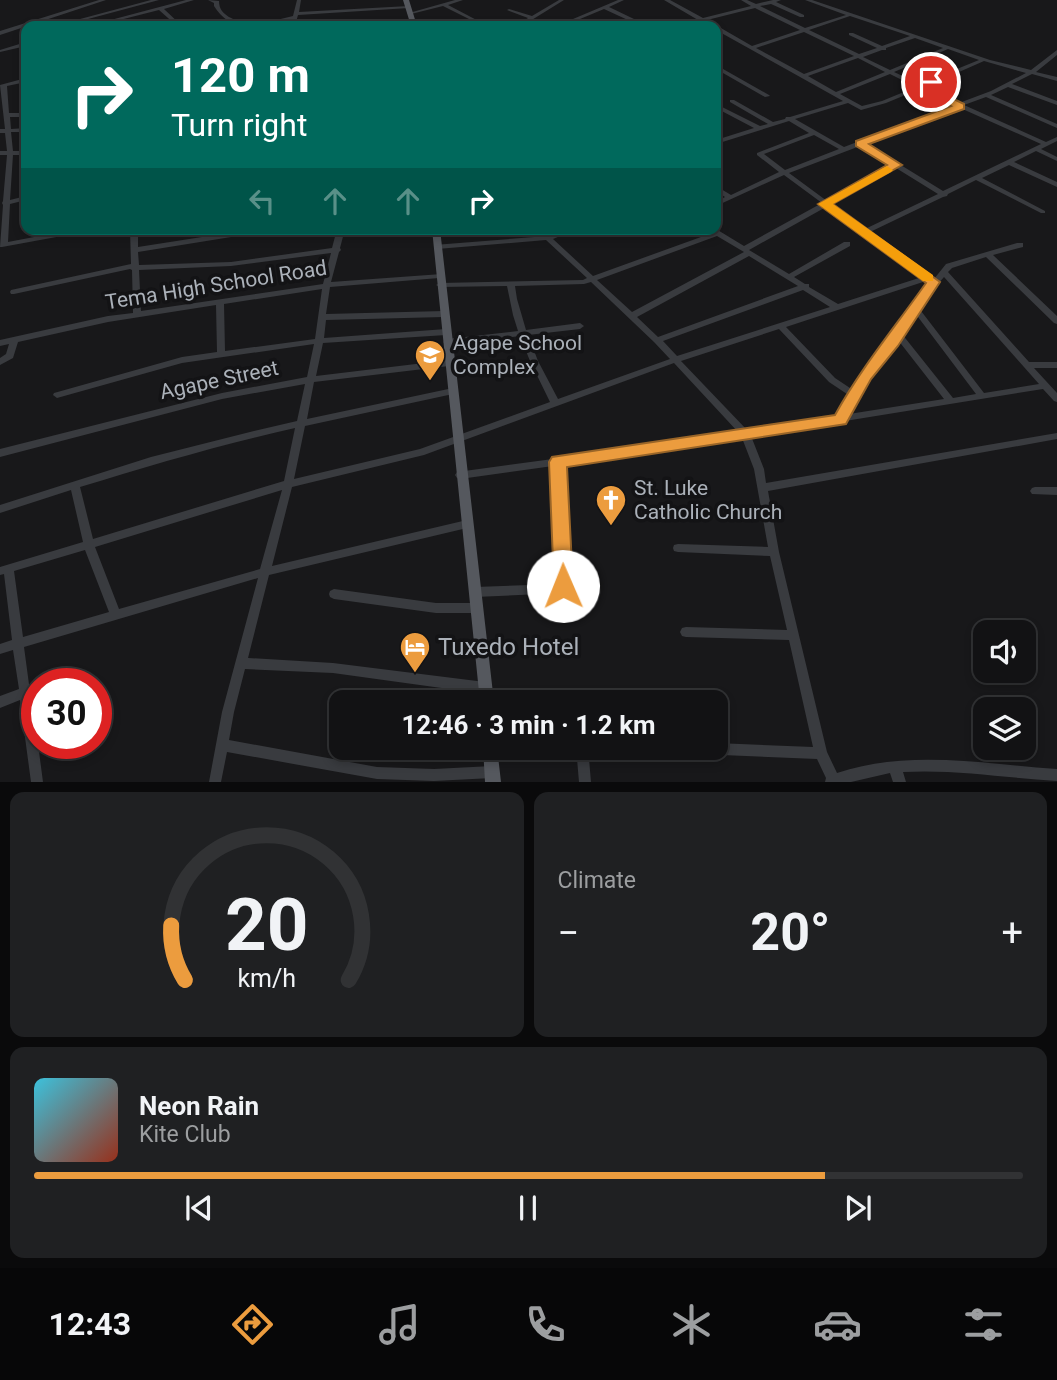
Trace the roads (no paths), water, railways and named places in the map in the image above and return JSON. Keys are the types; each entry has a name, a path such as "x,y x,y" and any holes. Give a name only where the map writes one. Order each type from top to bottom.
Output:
{"main road":[{"path":"436,235 460,475 485,688"}],"street":[{"path":"46,21 104,0"},
{"path":"76,21 157,0"},
{"path":"111,21 192,0"},
{"path":"210,0 217,2 216,6 222,16 234,21"},
{"path":"294,21 299,0"},
{"path":"274,21 296,15 443,5 460,0"},
{"path":"527,21 562,0"},
{"path":"581,21 575,18 622,0"},
{"path":"666,0 705,20"},
{"path":"675,4 686,0"},
{"path":"743,0 920,87 1046,144"},
{"path":"701,21 779,0"},
{"path":"807,0 983,60 1057,79"},
{"path":"141,2 150,11"},
{"path":"771,2 802,16"},
{"path":"443,5 476,21"},
{"path":"604,7 632,20"},
{"path":"79,8 89,21"},
{"path":"160,8 174,21"},
{"path":"509,10 532,18"},
{"path":"753,47 848,16"},
{"path":"126,17 130,21"},
{"path":"1,33 21,28"},
{"path":"721,29 848,101 867,107 983,60"},
{"path":"851,34 884,49"},
{"path":"803,76 913,37"},
{"path":"2,51 21,45"},
{"path":"835,94 947,48"},
{"path":"721,202 783,173 1009,85 1032,72 1057,52"},
{"path":"721,70 767,96"},
{"path":"21,81 2,86 10,131 2,245 56,235"},
{"path":"1009,85 1056,102"},
{"path":"986,95 1057,126"},
{"path":"721,140 848,101"},
{"path":"732,102 772,124"},
{"path":"721,109 758,128"},
{"path":"8,116 21,115"},
{"path":"788,118 845,150"},
{"path":"0,131 21,130"},
{"path":"814,133 760,152 824,204 866,231 930,280"},
{"path":"866,231 1057,139"},
{"path":"860,143 945,195"},
{"path":"1037,149 1057,159"},
{"path":"0,153 21,153"},
{"path":"1009,162 1057,185"},
{"path":"632,316 896,165"},
{"path":"977,178 1043,212"},
{"path":"721,191 730,197"},
{"path":"5,203 21,199"},
{"path":"134,235 133,267 137,315"},
{"path":"134,250 230,235"},
{"path":"215,782 240,663 288,484 319,341 326,286 340,235"},
{"path":"437,247 548,238 557,235"},
{"name":"Tema High School Road","path":"0,343 137,315 326,286 440,281 574,283 592,279 705,235"},
{"path":"721,235 836,307"},
{"path":"548,238 657,340 746,435 756,458 774,552 821,753 832,781 862,770 894,766 948,767 1033,778 1057,775"},
{"path":"789,277 847,244"},
{"path":"21,679 4,569 288,484 458,440 676,360 836,307 930,280 960,261 989,256 1020,246"},
{"path":"14,292 133,267 231,264 337,250"},
{"path":"989,256 1057,321"},
{"path":"944,272 1057,399"},
{"path":"841,420 853,394 898,334 930,280"},
{"path":"511,284 515,307 556,404"},
{"path":"657,340 806,286"},
{"path":"220,303 221,354"},
{"path":"914,307 982,396"},
{"path":"322,317 444,314"},
{"path":"58,395 172,363 319,341 525,333 580,326"},
{"path":"781,326 832,380 853,394"},
{"path":"898,334 950,400"},
{"path":"0,362 10,356 13,340"},
{"name":"Agape Street","path":"0,453 162,409 309,380 449,363"},
{"path":"1028,365 1057,365"},
{"path":"460,475 746,435 1046,386"},
{"path":"0,509 151,461 301,424 453,391"},
{"path":"762,488 1057,436"},
{"path":"475,592 562,588 558,462"},
{"path":"75,485 89,543 116,615"},
{"path":"1035,491 1057,491"},
{"path":"0,649 264,572 467,524"},
{"path":"678,548 774,552"},
{"path":"334,594 422,606 477,608"},
{"path":"686,632 794,635"},
{"path":"240,663 333,668 485,688"},
{"path":"0,702 21,694"},
{"path":"223,745 357,775 492,777"},
{"path":"728,749 821,753"},
{"path":"31,759 34,780"},
{"path":"583,760 584,782"},
{"path":"894,766 900,782"}],"place":[{"name":"Agape School Complex","path":"430,382"},
{"name":"St. Luke Catholic Church","path":"611,527"},
{"name":"Tuxedo Hotel","path":"415,674"}]}
